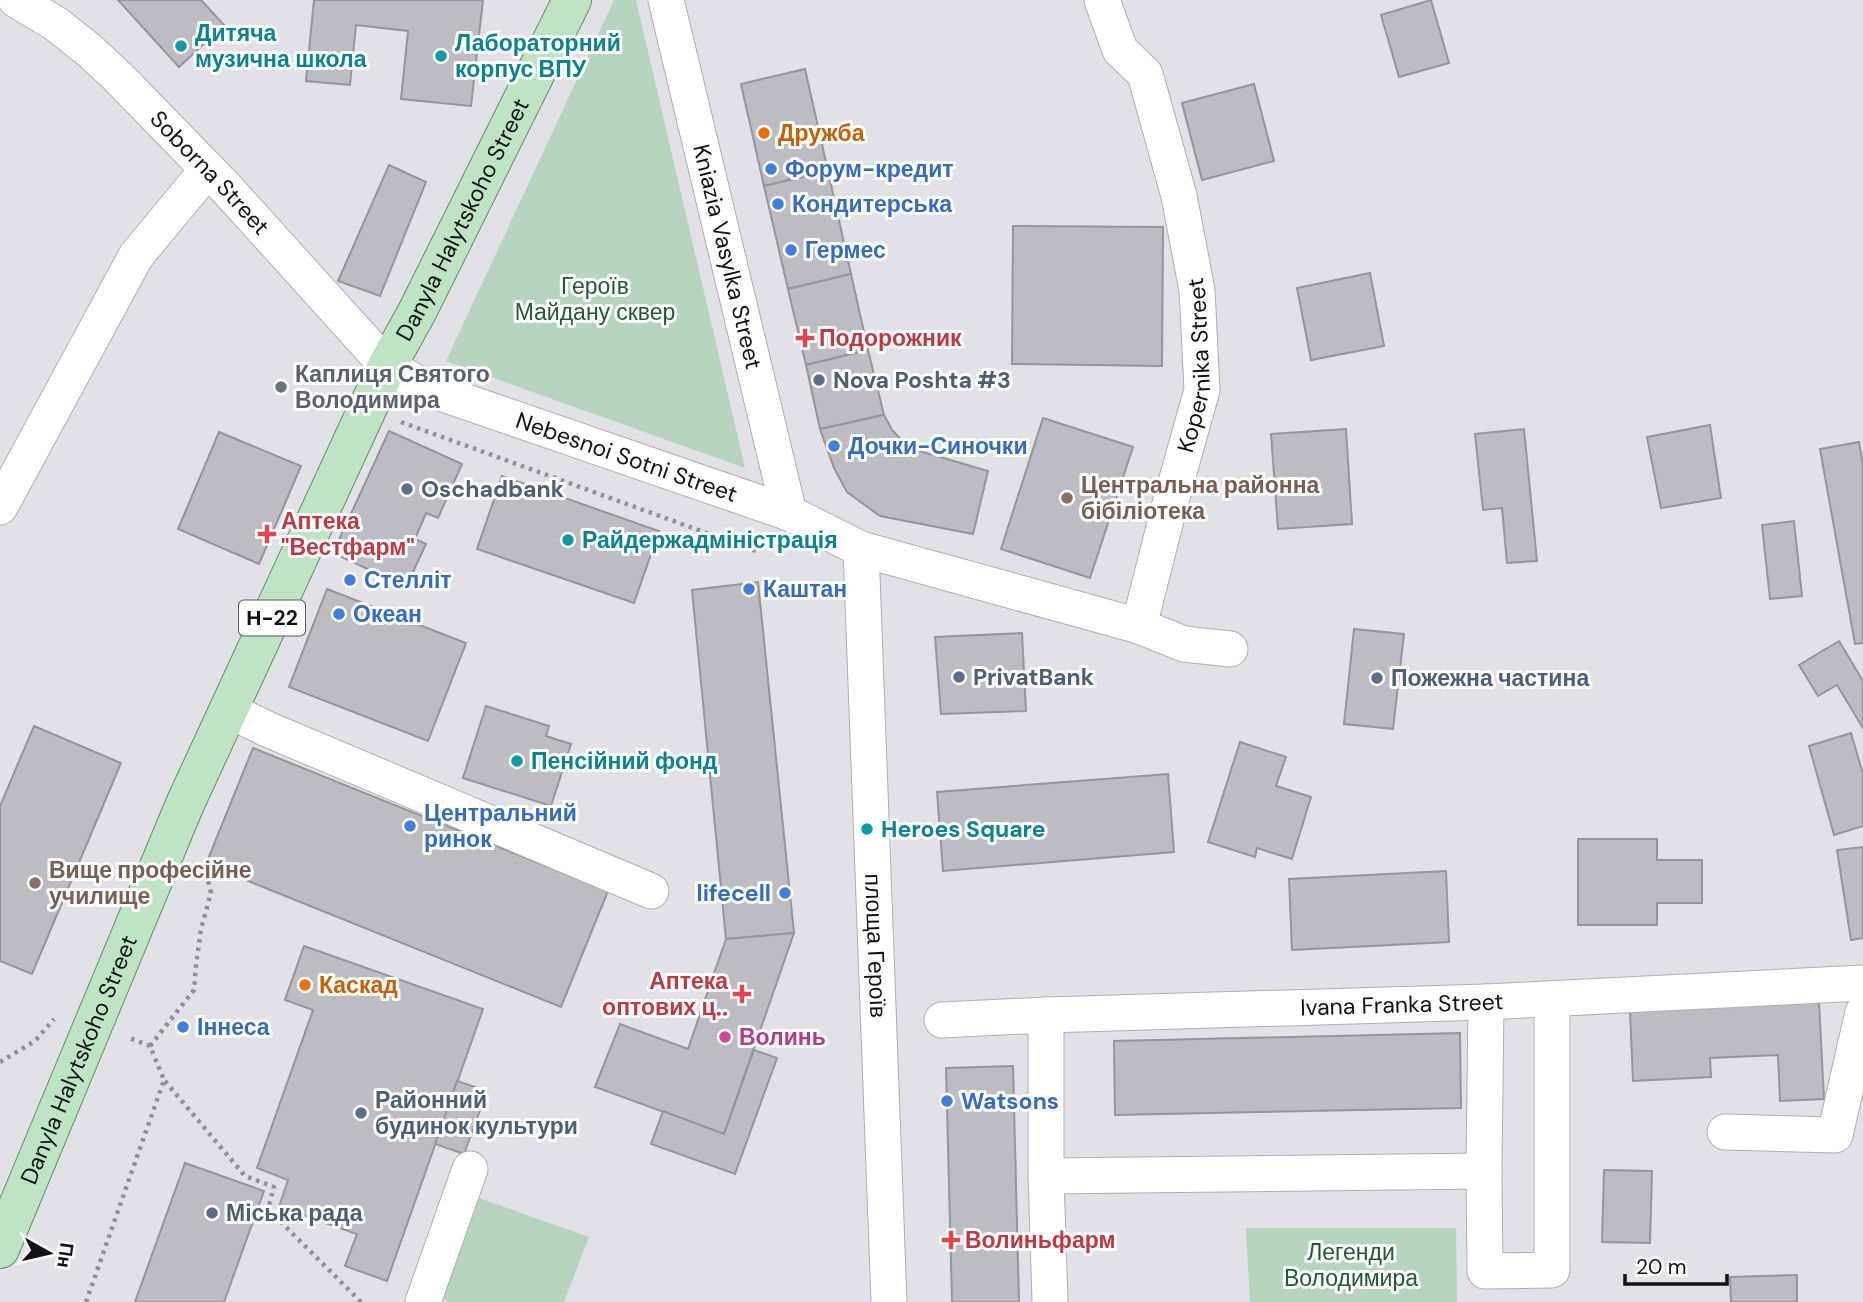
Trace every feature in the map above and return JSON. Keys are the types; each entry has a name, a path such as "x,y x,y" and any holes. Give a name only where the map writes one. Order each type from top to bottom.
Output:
{"main road":[{"name":"Danyla Halytskoho Street","path":"0,1249 186,804 387,366 417,312 572,0"}],"street":[{"name":"Soborna Street","path":"16,0 56,24 118,77 208,169 387,366"},
{"name":"Kniazia Vasylka Street","path":"666,0 789,513"},
{"name":"Kopernika Street","path":"1102,0 1120,50 1144,74 1179,196 1198,290 1202,390 1139,626"},
{"path":"0,507 57,377 136,256 208,169"},
{"name":"Nebesnoi Sotni Street","path":"387,366 426,388 789,513"},
{"path":"789,513 861,550 1139,626 1184,644 1230,649"},
{"name":"площа Героїв","path":"861,550 889,1302"},
{"path":"230,710 267,729 651,891"},
{"name":"Ivana Franka Street","path":"942,1020 1486,1002 1863,983"},
{"path":"1486,1002 1485,1271 1552,1269 1552,999"},
{"path":"1725,1132 1835,1135 1863,1012"},
{"path":"1046,1015 1046,1175 1050,1302"},
{"path":"423,1302 470,1170"},
{"path":"1046,1175 1484,1171"}],"path":[{"path":"391,421 408,424 756,551 789,513"},
{"path":"199,858 199,866 211,893 201,929 194,990 150,1046 164,1080 245,1176 274,1187 268,1209 361,1302"},
{"path":"86,1302 164,1080"}],"green space":[{"name":"Героїв Майдану сквер","path":"614,0 636,0 745,468 446,361"},
{"path":"462,1192 589,1237 564,1302 450,1302 426,1293"},
{"name":"Легенди Володимира","path":"1246,1228 1456,1228 1457,1302 1250,1302"}],"building":[{"name":"Дитяча музична школа","path":"118,0 201,0 224,25 179,67"},
{"name":"Лабораторний корпус ВПУ","path":"314,0 483,0 471,106 401,99 408,31 356,25 350,85 306,81"},
{"path":"1431,0 1449,63 1399,77 1381,15"},
{"path":"805,69 828,171 764,186 741,84"},
{"path":"1254,84 1274,161 1202,180 1182,103"},
{"path":"389,165 426,182 380,296 338,281"},
{"path":"828,171 851,274 788,289 764,186"},
{"path":"1013,226 1163,227 1162,366 1012,364"},
{"path":"1370,273 1384,346 1311,360 1297,288"},
{"path":"851,274 868,350 806,365 788,289"},
{"path":"868,350 884,415 820,429 806,365"},
{"path":"884,415 892,430 909,448 988,471 973,534 880,516 847,492 834,468 820,429"},
{"name":"Центральна районна бібіліотека","path":"1043,418 1133,447 1090,578 1001,549"},
{"path":"1710,425 1721,498 1661,508 1647,437"},
{"path":"1346,429 1352,524 1278,529 1271,434"},
{"path":"1524,429 1537,561 1507,563 1502,508 1483,510 1475,434"},
{"name":"Oschadbank","path":"389,431 462,464 438,518 426,513 415,539 426,544 406,587 333,553"},
{"path":"219,432 301,466 259,564 178,529"},
{"path":"1859,442 1863,465 1863,643 1855,644 1820,449"},
{"name":"Райдержадміністрація","path":"502,476 659,531 634,603 477,549"},
{"path":"1794,521 1802,596 1770,599 1762,525"},
{"path":"758,582 794,933 726,939 692,590"},
{"path":"327,589 466,643 428,741 289,687"},
{"path":"1354,629 1404,634 1393,729 1344,724"},
{"path":"1022,633 1026,711 941,714 935,637"},
{"path":"1839,641 1863,681 1863,728 1837,685 1818,696 1799,665"},
{"name":"Пенсійний фонд","path":"486,706 549,726 546,736 571,744 551,806 463,778"},
{"name":"Вище професійне училище","path":"34,726 121,763 32,974 0,961 0,806"},
{"path":"1851,733 1863,774 1863,826 1834,835 1809,746"},
{"path":"1240,742 1286,757 1276,786 1311,797 1292,859 1257,848 1255,857 1208,842"},
{"path":"253,748 608,891 561,1007 206,864"},
{"path":"1168,774 1174,852 943,871 937,792"},
{"path":"1578,839 1657,839 1657,860 1702,860 1702,903 1657,903 1657,925 1578,925"},
{"path":"1863,847 1863,938 1851,940 1837,850"},
{"path":"1446,871 1449,942 1292,950 1289,879"},
{"name":"Волинь","path":"794,933 724,1134 595,1087 620,1024 688,1049 726,939"},
{"name":"Районний будинок культури","path":"304,946 483,1009 387,1281 345,1266 357,1234 279,1207 288,1180 257,1168 313,1010 285,1000"},
{"path":"1819,1002 1824,1099 1780,1101 1778,1055 1710,1058 1711,1077 1633,1081 1630,1011"},
{"path":"1460,1033 1461,1108 1115,1115 1114,1041"},
{"path":"754,1050 777,1058 735,1174 651,1144 663,1111 724,1134"},
{"path":"1013,1066 1019,1302 952,1302 946,1068"},
{"path":"457,1081 487,1091 464,1154 435,1144"},
{"name":"Міська рада","path":"185,1163 264,1191 224,1302 135,1302"},
{"path":"1604,1170 1652,1171 1650,1243 1602,1242"},
{"path":"1797,1275 1797,1302 1731,1302 1730,1277"}],"place":[{"name":"Дитяча музична школа","path":"181,46"},
{"name":"Лабораторний корпус ВПУ","path":"441,56"},
{"name":"Дружба","path":"764,133"},
{"name":"Форум-кредит","path":"771,169"},
{"name":"Кондитерська","path":"778,204"},
{"name":"Гермес","path":"791,250"},
{"name":"Подорожник","path":"805,338"},
{"name":"Nova Poshta #3","path":"819,380"},
{"name":"Каплиця Святого Володимира","path":"281,387"},
{"name":"Дочки-Синочки","path":"834,446"},
{"name":"Oschadbank","path":"407,489"},
{"name":"Центральна районна бібіліотека","path":"1067,498"},
{"name":"Аптека \"Вестфарм\"","path":"267,534"},
{"name":"Райдержадміністрація","path":"568,540"},
{"name":"Стелліт","path":"350,580"},
{"name":"Каштан","path":"749,589"},
{"name":"Океан","path":"339,614"},
{"name":"PrivatBank","path":"959,677"},
{"name":"Пожежна частина","path":"1377,678"},
{"name":"Пенсійний фонд","path":"517,761"},
{"name":"Центральний ринок","path":"410,826"},
{"name":"Heroes Square","path":"867,829"},
{"name":"Вище професійне училище","path":"35,883"},
{"name":"lifecell","path":"785,893"},
{"name":"Каскад","path":"305,985"},
{"name":"Аптека оптових ц‥","path":"742,994"},
{"name":"Іннеса","path":"183,1027"},
{"name":"Волинь","path":"725,1037"},
{"name":"Watsons","path":"947,1101"},
{"name":"Районний будинок культури","path":"361,1113"},
{"name":"Міська рада","path":"212,1213"},
{"name":"Волиньфарм","path":"951,1240"}]}
